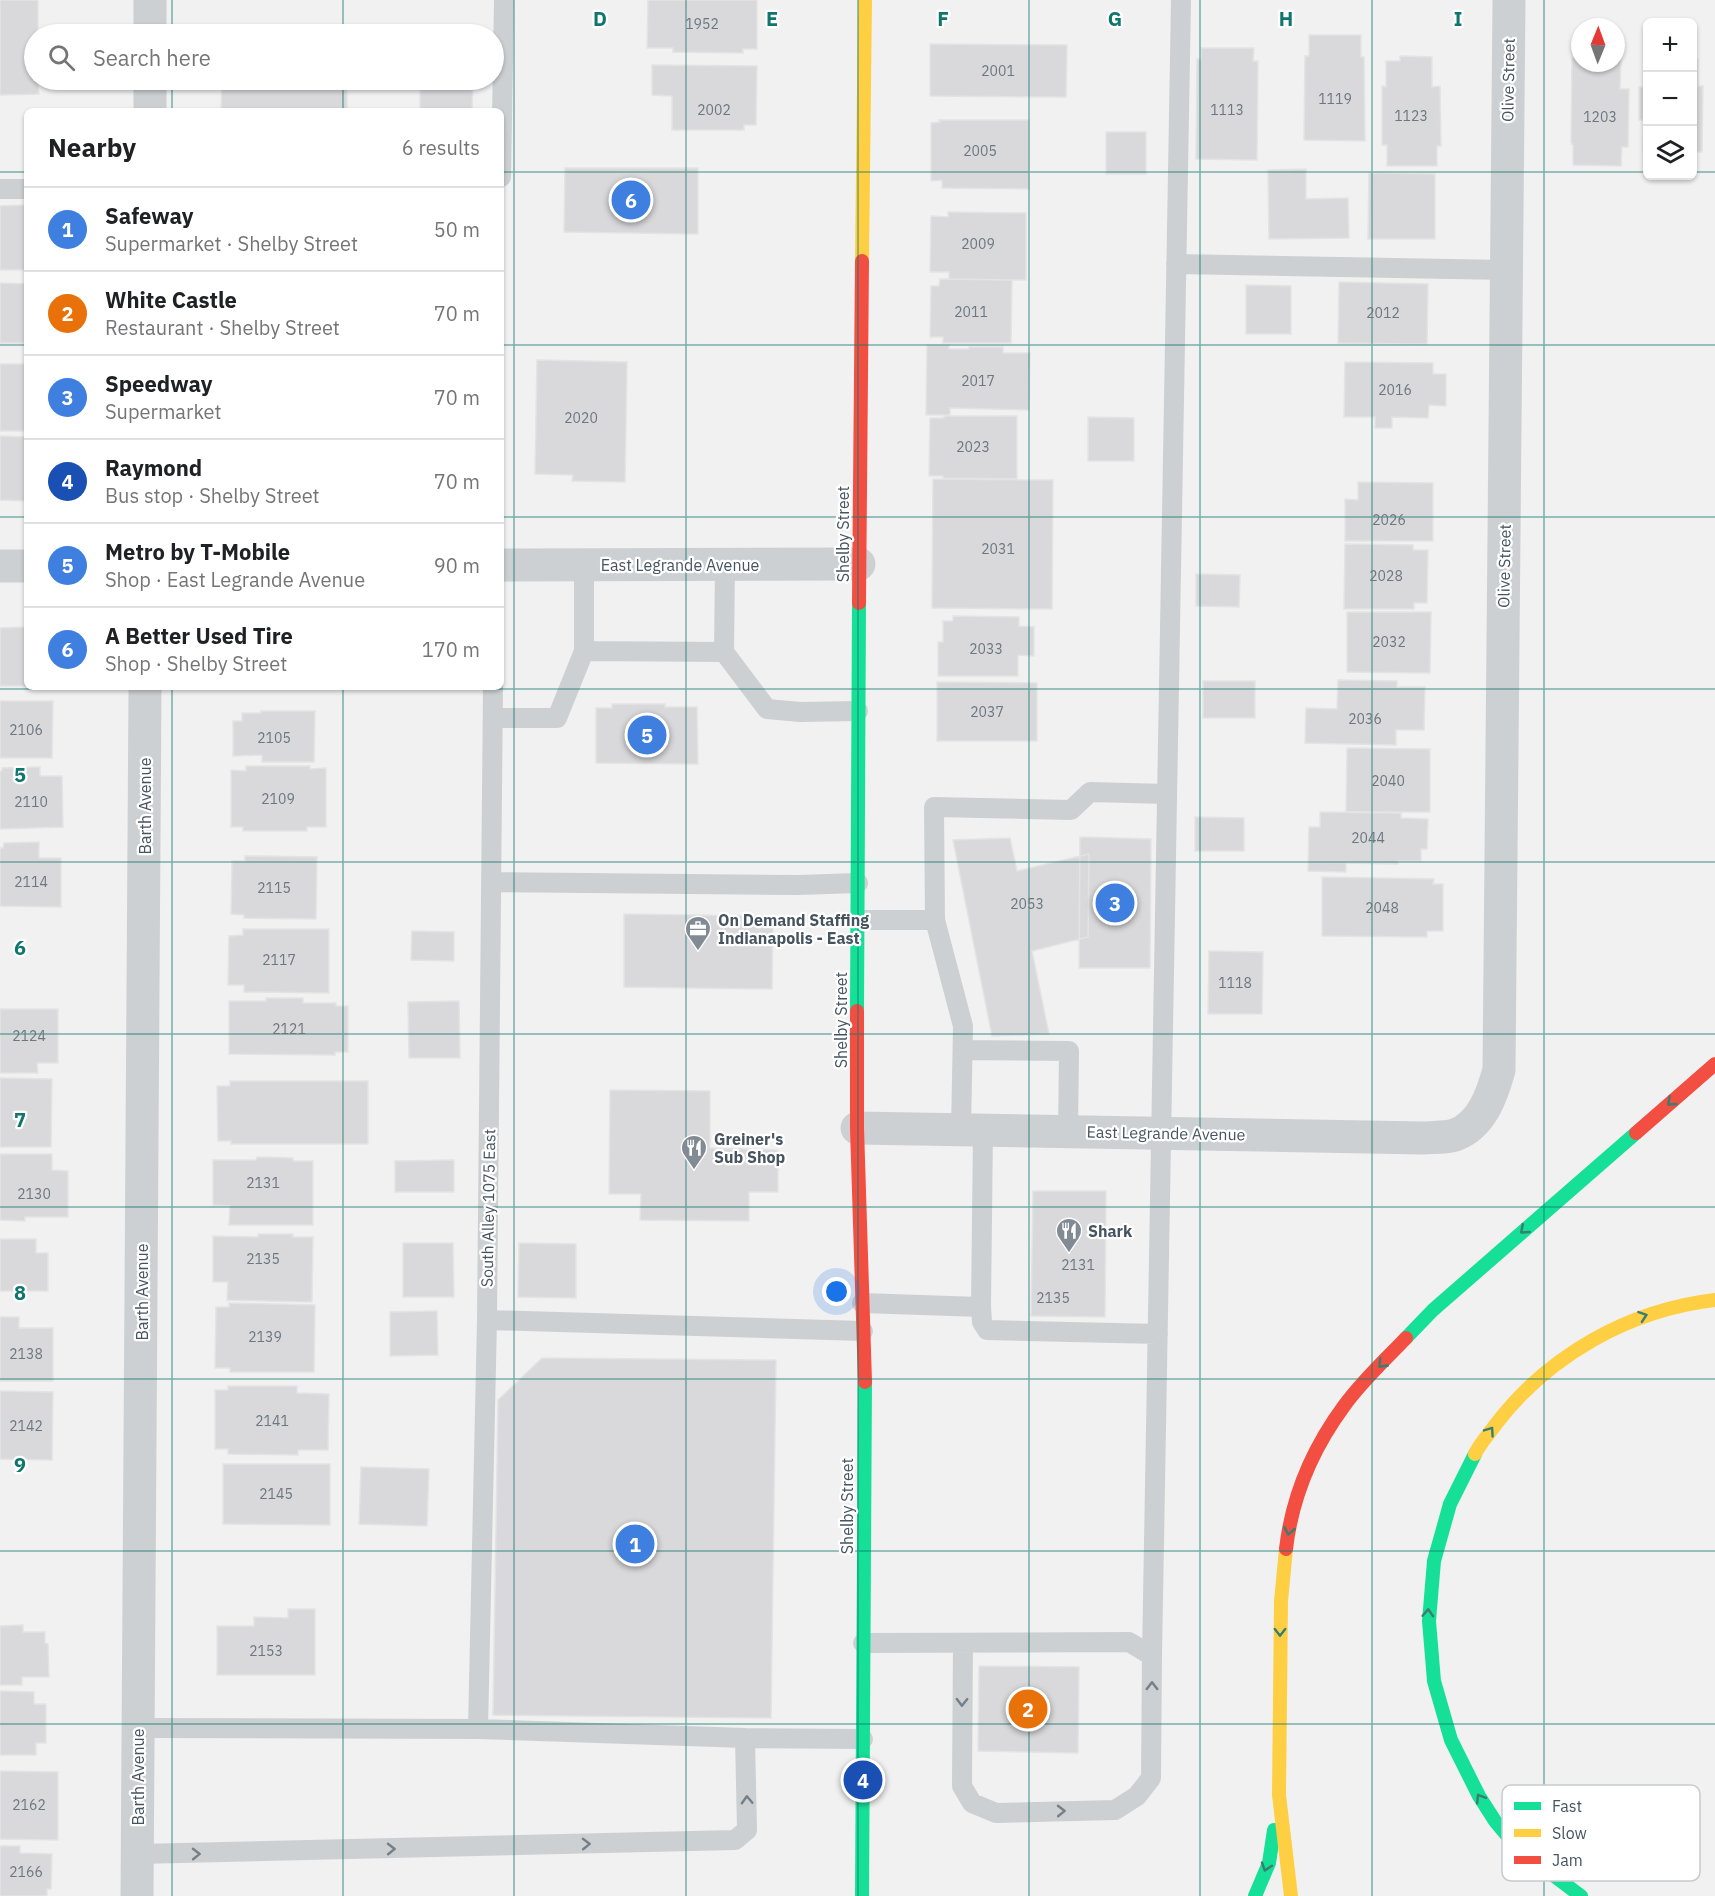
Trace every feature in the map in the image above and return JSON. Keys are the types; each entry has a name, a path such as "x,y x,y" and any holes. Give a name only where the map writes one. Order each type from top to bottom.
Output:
{"main road":[{"name":"Shelby Street","path":"862,1896 864,1381 857,1128 859,564 865,0"},
{"path":"1290,1896 1279,1795 1281,1601 1293,1507 1313,1456 1363,1383 1434,1310 1715,1064"},
{"path":"1502,1830 1473,1788 1452,1746 1437,1699 1429,1652 1429,1605 1434,1558 1447,1512 1466,1468 1507,1409 1560,1360 1621,1324 1643,1315 1690,1303 1715,1300"},
{"path":"1255,1896 1269,1863 1279,1795"},
{"path":"1560,1881 1581,1896"}],"street":[{"path":"150,0 150,24"},
{"name":"Olive Street","path":"1472,1125 1492,1096 1499,1070 1509,0"},
{"path":"150,90 150,108"},
{"name":"East Legrande Avenue","path":"504,565 859,564"},
{"path":"0,566 24,566"},
{"name":"Barth Avenue","path":"137,1896 145,690"},
{"name":"East Legrande Avenue","path":"857,1128 1422,1138 1454,1135 1472,1125"}],"lane":[{"path":"504,0 504,24"},
{"path":"963,1643 962,1786 972,1803 996,1813 1115,1810 1137,1796 1151,1778 1181,0"},
{"path":"502,90 502,108"},
{"path":"0,189 24,189"},
{"path":"1176,264 1506,270"},
{"path":"493,718 557,718 584,651 584,565"},
{"path":"725,565 724,652 767,709 800,712 858,711"},
{"path":"584,651 724,652"},
{"name":"South Alley 1075 East","path":"478,1729 487,1320 493,690"},
{"path":"1158,1334 987,1330 982,1322 972,1130 963,1050 963,1026 935,920 934,807 1071,810 1090,792 1167,794"},
{"path":"492,882 798,885 858,883"},
{"path":"858,920 935,920"},
{"path":"963,1050 1069,1051 1068,1132"},
{"path":"862,1303 981,1307"},
{"path":"487,1320 863,1331"},
{"path":"863,1643 1129,1642 1152,1656"},
{"path":"139,1728 478,1729 745,1738 863,1739"},
{"path":"138,1854 735,1840 747,1830 745,1738"}],"building":[{"path":"0,0 38,0 38,24 24,24 24,90 39,90 39,94 0,95"},
{"path":"648,0 757,0 757,49 743,49 743,53 673,52 673,48 647,48"},
{"path":"1309,35 1361,35 1361,57 1364,57 1365,141 1304,140 1305,56 1309,56"},
{"path":"930,44 1067,45 1066,97 930,96"},
{"path":"1201,48 1254,48 1253,61 1258,61 1257,160 1196,159 1197,59 1201,59"},
{"path":"1400,56 1432,57 1432,87 1440,86 1441,146 1437,146 1437,166 1387,166 1387,145 1382,145 1382,86 1386,87 1386,61 1400,61"},
{"path":"1697,59 1698,86 1703,86 1702,152 1697,152"},
{"path":"652,65 757,66 756,125 744,125 744,130 672,130 672,96 652,95"},
{"path":"1572,72 1621,72 1620,89 1629,89 1628,147 1622,147 1621,166 1573,165 1573,144 1571,144"},
{"path":"1639,87 1643,87 1643,120 1639,120"},
{"path":"222,90 347,90 347,108 221,108"},
{"path":"420,90 473,90 472,108 420,108"},
{"path":"939,120 1029,120 1029,189 942,188 942,180 931,181 931,123 940,122"},
{"path":"1106,132 1146,132 1146,174 1106,174"},
{"path":"565,168 698,168 698,234 564,232"},
{"path":"1306,169 1306,199 1348,198 1349,238 1269,239 1268,170"},
{"path":"1369,173 1435,174 1435,239 1368,239"},
{"path":"24,205 24,270 0,270 0,206"},
{"path":"948,212 1026,213 1026,280 949,279 949,272 930,272 931,216 948,217"},
{"path":"940,279 1012,280 1011,343 943,343 943,337 930,337 931,286 939,286"},
{"path":"1339,282 1428,284 1427,344 1338,343"},
{"path":"0,283 24,284 24,343 0,343"},
{"path":"1246,285 1291,286 1291,334 1246,334"},
{"path":"927,345 949,345 949,349 1003,347 1003,353 1030,353 1029,410 950,408 950,415 926,415"},
{"path":"537,360 627,362 625,482 572,481 573,475 535,474"},
{"path":"1345,362 1433,363 1433,374 1446,374 1446,406 1429,405 1428,418 1392,417 1392,428 1375,428 1375,417 1344,417"},
{"path":"0,364 24,364 24,431 0,431"},
{"path":"944,416 1017,416 1017,479 929,476 930,418 944,418"},
{"path":"1088,417 1134,418 1134,461 1088,461"},
{"path":"0,436 24,437 24,501 0,500"},
{"path":"933,479 1053,480 1052,609 932,608"},
{"path":"1358,482 1433,483 1433,541 1345,541 1345,499 1358,500"},
{"path":"1345,544 1413,545 1413,550 1428,550 1427,603 1414,603 1414,609 1344,609"},
{"path":"1196,574 1240,575 1239,607 1196,606"},
{"path":"1347,612 1431,612 1430,673 1347,672"},
{"path":"953,616 1019,617 1019,626 1034,627 1034,656 1018,655 1018,676 938,676 938,642 943,642 943,621 953,621"},
{"path":"24,627 24,686 0,686 0,628"},
{"path":"1338,680 1397,681 1397,687 1425,687 1424,730 1396,730 1396,745 1305,743 1306,708 1337,709"},
{"path":"1203,681 1255,681 1255,718 1203,718"},
{"path":"937,682 1037,683 1037,741 937,741"},
{"path":"0,701 53,701 52,758 0,758"},
{"path":"612,704 665,704 665,707 697,707 698,764 596,763 596,708 612,708"},
{"path":"261,711 315,711 314,762 262,762 262,755 233,756 233,721 242,721 242,713 261,713"},
{"path":"1347,748 1430,749 1430,812 1346,812"},
{"path":"246,766 326,768 326,827 307,827 307,831 243,831 243,827 231,827 231,770 246,771"},
{"path":"40,767 40,776 62,776 63,827 0,829 0,771 2,768"},
{"path":"1320,812 1401,813 1401,818 1428,819 1427,849 1421,849 1421,861 1398,861 1398,864 1346,863 1346,872 1308,871 1309,827 1320,827"},
{"path":"1195,817 1244,818 1244,851 1195,851"},
{"path":"1080,837 1151,839 1150,968 1079,968"},
{"path":"1010,838 1017,871 1089,854 1088,937 1032,951 1049,1034 992,1036 953,840"},
{"path":"39,842 39,858 61,858 61,907 0,906 0,848 3,848 4,843"},
{"path":"245,856 317,857 316,919 244,918 244,915 231,914 232,861 245,861"},
{"path":"1322,877 1434,879 1433,884 1443,884 1443,931 1427,931 1427,937 1322,936"},
{"name":"On Demand Staffing Indianapolis - East","path":"624,914 773,916 772,989 624,987"},
{"path":"243,929 329,929 329,993 244,992 244,985 228,985 229,936 243,935"},
{"path":"412,931 454,932 454,961 411,960"},
{"path":"1209,951 1263,952 1262,1014 1208,1014"},
{"path":"266,998 303,998 303,1003 336,1003 336,1006 348,1006 348,1052 335,1052 335,1055 229,1054 229,1001 266,1001"},
{"path":"459,1001 460,1058 409,1058 408,1002"},
{"path":"0,1009 58,1009 58,1063 37,1063 38,1073 0,1073"},
{"path":"0,1078 52,1079 51,1147 0,1147"},
{"path":"230,1081 368,1081 368,1144 231,1144 231,1141 218,1141 217,1086 230,1086"},
{"name":"Greiner's Sub Shop","path":"610,1090 710,1091 710,1148 778,1150 778,1192 749,1192 749,1221 640,1220 641,1194 609,1194"},
{"path":"0,1154 52,1154 52,1170 68,1171 68,1217 25,1217 25,1221 0,1220"},
{"path":"257,1157 313,1161 313,1225 229,1225 230,1206 213,1205 213,1160 256,1160"},
{"path":"454,1160 454,1192 395,1192 395,1161"},
{"name":"Shark","path":"1033,1191 1106,1191 1105,1317 1031,1316"},
{"path":"258,1234 293,1234 293,1237 313,1237 312,1302 227,1300 228,1282 213,1282 213,1236 258,1237"},
{"path":"0,1239 36,1239 36,1253 48,1253 48,1291 0,1291"},
{"path":"403,1243 453,1243 454,1297 403,1297"},
{"path":"519,1243 576,1244 576,1298 518,1297"},
{"path":"229,1303 315,1305 314,1372 230,1372 230,1368 215,1368 216,1307 229,1307"},
{"path":"437,1311 438,1355 390,1356 390,1312"},
{"path":"0,1317 19,1317 19,1328 53,1328 53,1381 0,1381"},
{"path":"542,1358 776,1360 771,1718 493,1715 498,1400"},
{"path":"228,1386 297,1386 297,1393 329,1394 328,1450 298,1450 298,1455 228,1454 228,1449 215,1449 215,1390 228,1390"},
{"path":"0,1391 53,1392 52,1460 0,1459"},
{"path":"223,1464 330,1464 330,1525 223,1524"},
{"path":"361,1467 429,1469 427,1526 359,1524"},
{"path":"288,1609 315,1609 315,1675 217,1675 217,1626 254,1626 254,1617 288,1618"},
{"path":"23,1625 23,1632 45,1632 45,1643 48,1644 49,1677 22,1677 22,1685 0,1685 0,1626"},
{"path":"979,1666 1079,1667 1078,1753 978,1751"},
{"path":"0,1691 34,1692 34,1704 46,1704 46,1743 36,1743 36,1755 0,1755"},
{"path":"0,1771 58,1772 58,1840 0,1839"},
{"path":"0,1846 20,1846 20,1853 52,1854 51,1889 47,1889 47,1896 0,1896"}],"traffic: fast":[{"path":"857,1011 859,603"},
{"path":"1406,1338 1433,1310 1636,1133"},
{"path":"862,1896 865,1382"},
{"path":"1475,1454 1450,1504 1434,1561 1429,1621 1434,1681 1451,1740 1479,1796 1502,1829"},
{"path":"1255,1896 1269,1863 1274,1830"},
{"path":"1561,1881 1581,1896"}],"traffic: slow":[{"path":"862,261 865,0"},
{"path":"1475,1454 1517,1399 1566,1357 1622,1325 1683,1305 1715,1300"},
{"path":"1286,1549 1281,1601 1279,1795 1291,1896"}],"traffic: jam":[{"path":"859,603 862,261"},
{"path":"857,1011 857,1128 865,1382"},
{"path":"1636,1133 1715,1064"},
{"path":"1286,1549 1299,1492 1323,1439 1351,1397 1406,1338"}],"place":[{"name":"A Better Used Tire","path":"631,200"},
{"name":"Metro by T-Mobile","path":"647,735"},
{"name":"Speedway","path":"1115,903"},
{"name":"On Demand Staffing Indianapolis - East","path":"698,952"},
{"name":"Greiner's Sub Shop","path":"694,1171"},
{"name":"Shark","path":"1069,1254"},
{"name":"Safeway","path":"635,1544"},
{"name":"White Castle","path":"1028,1709"},
{"name":"Raymond","path":"863,1780"}]}
